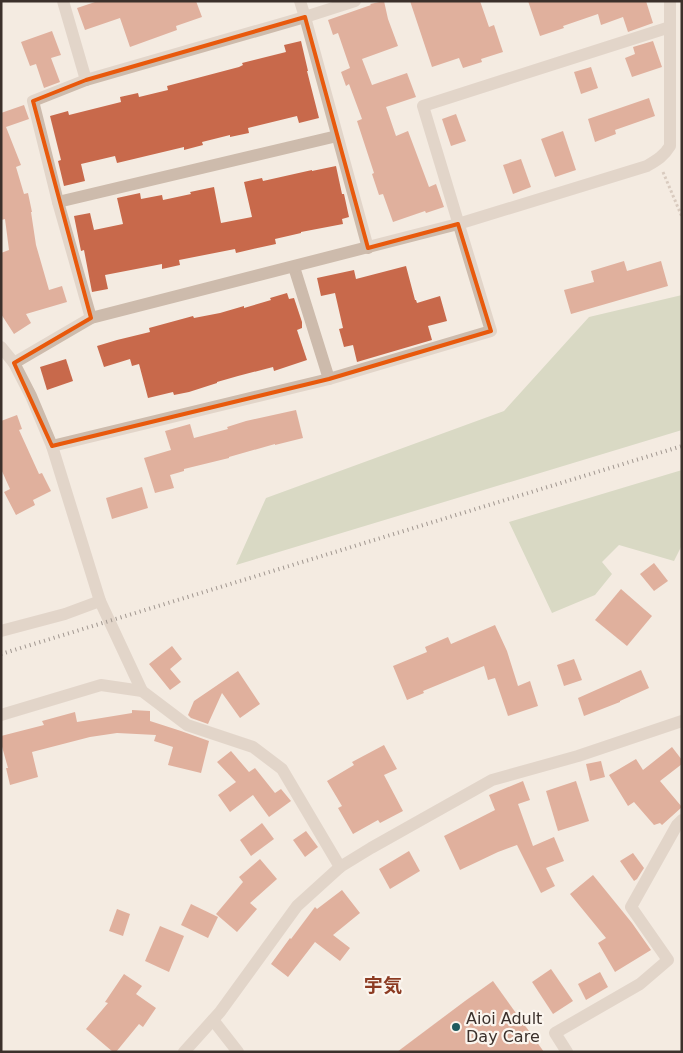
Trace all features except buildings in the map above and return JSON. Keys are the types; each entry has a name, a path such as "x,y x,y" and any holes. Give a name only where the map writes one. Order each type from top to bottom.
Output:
{"street":[{"path":"62,1 86,80"},
{"path":"300,1 368,248"},
{"path":"91,318 58,202 33,101 86,80 355,1"},
{"path":"14,364 91,318 458,224 647,166 658,160 670,146 670,1"},
{"path":"52,446 329,379 491,331 423,106 670,27"},
{"path":"671,130 682,121"},
{"path":"58,202 337,136"},
{"path":"294,267 329,379"},
{"path":"1,347 14,364 31,396 52,446 100,601 142,691 187,725 253,747 282,769 340,867"},
{"path":"1,631 65,614 100,601"},
{"path":"1,715 101,685 142,691"},
{"path":"184,1052 220,1012 297,906 340,867 370,848 492,780 578,756 682,721"},
{"path":"567,1052 555,1032 640,984 668,960 631,907 677,825 682,820"},
{"path":"213,1020 238,1052"}],"path":[{"path":"658,160 682,217"}],"highlighted area":[{"path":"305,17 368,248 458,224 491,331 329,379 52,446 14,363 91,318 33,101 86,80"}],"green space":[{"path":"682,295 682,430 236,565 266,498 504,411 589,317"},
{"path":"682,470 682,545 674,561 619,545 602,562 612,574 595,595 552,613 509,522"}],"railway":[{"path":"1,654 682,446"}],"place":[{"name":"Aioi Adult Day Care","path":"456,1027"}],"district":[{"name":"宇気","path":"383,985"}]}
